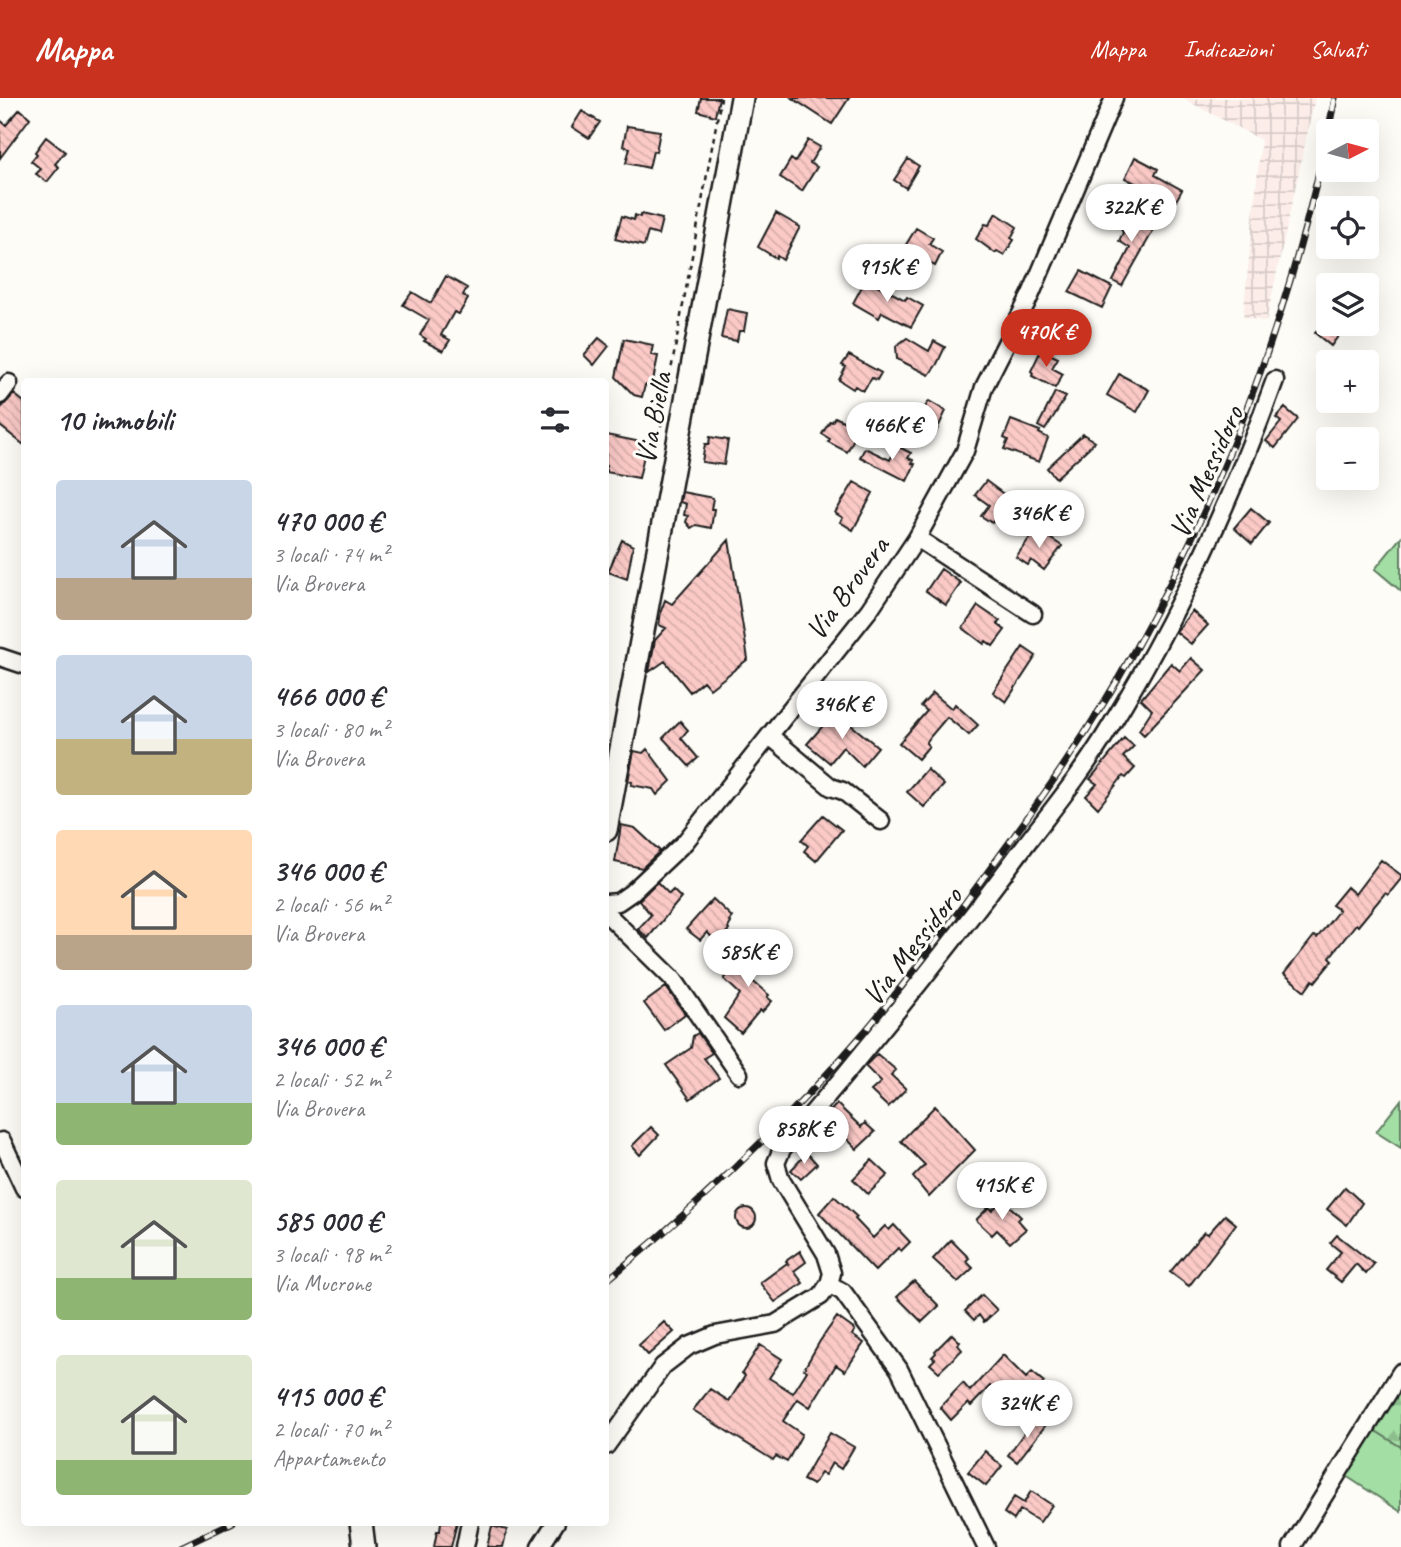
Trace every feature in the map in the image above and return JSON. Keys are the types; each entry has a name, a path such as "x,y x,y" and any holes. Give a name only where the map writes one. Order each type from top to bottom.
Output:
{"street":[{"name":"Via Biella","path":"609,815 742,98"},
{"name":"Via Brovera","path":"609,903 618,902 656,872 685,842 869,610 918,538 965,452 984,387 1031,294 1114,98"},
{"name":"Via Messidoro","path":"829,1284 832,1273 826,1254 781,1180 776,1163 782,1149 846,1075 962,929 1106,734 1190,578 1249,453 1275,380"},
{"name":"Via Brovera","path":"918,538 1033,614"},
{"path":"0,656 21,664"},
{"path":"770,737 831,787 843,790 881,821"},
{"path":"609,916 674,980 738,1074"},
{"path":"2,1141 21,1182"},
{"path":"609,1442 663,1366 689,1346 715,1335 775,1324 821,1296 829,1284 843,1292 900,1368 986,1547"},
{"path":"1292,1547 1401,1372"},
{"path":"361,1526 364,1547"},
{"path":"466,1547 469,1526"},
{"path":"540,1547 553,1526"}],"path":[{"path":"659,437 721,98"}],"shaded area":[{"path":"1182,98 1315,98 1266,322 1243,317 1261,140"}],"green space":[{"path":"1401,537 1401,591 1375,569"},
{"path":"1401,1100 1401,1148 1376,1132"},
{"path":"1401,1372 1401,1447 1368,1426"},
{"path":"1368,1426 1401,1447 1401,1512 1340,1472"}],"building":[{"path":"701,98 719,98 715,116 698,111"},
{"path":"792,98 849,98 832,124"},
{"path":"20,109 30,118 0,158 0,120 6,125"},
{"path":"582,111 600,122 589,138 572,127"},
{"path":"627,126 660,131 656,152 653,151 649,168 626,163 630,148 623,146"},
{"path":"46,137 65,152 55,164 59,167 47,182 36,174 41,169 31,161"},
{"path":"808,140 820,147 810,163 817,167 802,191 780,177 791,159 795,162"},
{"path":"1135,157 1158,169 1155,175 1182,190 1173,206 1125,178"},
{"path":"908,159 919,166 906,188 894,180"},
{"path":"1124,211 1135,217 1133,220 1153,231 1122,286 1113,281 1130,248 1119,241 1123,233 1118,221"},
{"path":"776,213 800,227 783,260 758,247"},
{"path":"996,213 1017,227 1011,238 1014,240 1004,255 997,251 995,253 976,239"},
{"path":"641,214 662,219 658,235 648,232 644,246 615,239 622,216 634,220 635,215 640,217"},
{"path":"916,228 933,238 929,244 942,252 935,266 904,248"},
{"path":"1081,271 1112,287 1102,308 1069,292"},
{"path":"446,276 467,288 463,295 468,299 459,314 454,312 441,335 450,340 443,351 424,341 426,339 420,335 429,320 403,305 412,292 431,303"},
{"path":"866,279 905,300 907,297 923,306 911,327 882,312 879,318 853,303"},
{"path":"727,309 747,313 744,331 739,331 737,341 721,338"},
{"path":"1319,336 1338,336 1331,346"},
{"path":"599,338 609,346 594,365 584,355"},
{"path":"907,338 929,351 934,341 945,347 929,375 897,359 896,346"},
{"path":"624,339 653,345 651,355 658,356 652,386 645,385 642,397 634,395 616,377"},
{"path":"1041,350 1058,358 1052,368 1063,374 1055,388 1032,376 1031,371"},
{"path":"849,355 881,373 877,380 872,378 863,391 855,386 853,389 839,380 846,367 842,365"},
{"path":"1119,374 1149,390 1137,412 1107,395"},
{"path":"1055,392 1066,397 1045,430 1038,426"},
{"path":"14,394 21,400 21,443 0,426 0,409"},
{"path":"929,401 946,411 935,434 915,423"},
{"path":"1285,408 1298,419 1275,448 1266,441 1281,422 1276,418"},
{"path":"835,417 859,429 847,452 828,442 830,439 822,434"},
{"path":"1011,420 1040,431 1039,433 1048,438 1039,462 1004,449 1008,440 1004,438"},
{"path":"1083,434 1095,442 1056,478 1047,468"},
{"path":"609,436 641,442 639,454 644,455 639,478 609,473"},
{"path":"710,437 728,440 724,465 702,462 705,444 709,444"},
{"path":"897,446 911,453 908,458 915,464 907,481 860,457 865,448 890,460"},
{"path":"986,481 1010,499 992,523 981,516 989,505 975,495"},
{"path":"854,482 873,493 853,530 840,522 843,518 835,513"},
{"path":"682,492 713,498 711,528 696,525 691,528 686,522 686,504 680,502"},
{"path":"1251,508 1269,523 1252,544 1234,528"},
{"path":"1036,529 1062,546 1044,570 1031,560 1028,565 1016,557"},
{"path":"622,540 633,546 627,579 609,572"},
{"path":"729,540 748,659 710,689 703,681 690,692 665,661 649,672 655,640 666,628 659,625 661,611 665,600 672,604"},
{"path":"941,569 961,583 946,605 926,591"},
{"path":"978,606 1000,621 997,624 1005,630 993,646 986,641 984,644 963,628"},
{"path":"1192,611 1208,625 1191,644 1176,632"},
{"path":"1023,647 1036,656 1006,702 993,692"},
{"path":"1191,658 1205,670 1144,735 1139,730 1152,710 1141,699 1171,663 1180,671"},
{"path":"933,693 952,709 955,704 978,725 969,735 947,717 930,737 926,743 929,746 918,759 899,743 927,711 921,706"},
{"path":"835,712 878,747 862,766 843,747 830,763 807,744"},
{"path":"680,721 688,730 681,738 698,758 689,766 663,738"},
{"path":"1124,738 1134,746 1123,757 1135,768 1126,778 1123,776 1098,808 1086,796 1097,784 1090,779"},
{"path":"647,749 671,781 657,795 653,789 631,785 632,782 628,781 634,751 643,753"},
{"path":"927,769 944,785 924,807 907,792"},
{"path":"823,815 842,830 816,861 804,851 808,846 801,840"},
{"path":"621,825 635,828 660,851 642,868 615,862"},
{"path":"1381,860 1401,875 1401,879 1388,895 1385,893 1358,926 1356,924 1330,957 1333,960 1305,991 1284,974 1339,910 1332,905 1347,887 1355,894"},
{"path":"657,882 669,894 673,890 681,898 648,938 638,929 651,915 639,900"},
{"path":"713,899 732,917 729,930 716,942 707,932 700,940 686,929"},
{"path":"759,941 772,954 750,979 769,995 767,997 772,1001 762,1012 760,1010 741,1033 724,1018 740,994 724,979"},
{"path":"666,987 685,1014 664,1030 644,1003"},
{"path":"698,1033 712,1053 704,1058 719,1078 690,1099 666,1065 691,1048 693,1036"},
{"path":"877,1054 896,1070 891,1075 906,1089 888,1107 871,1091 881,1082 865,1066"},
{"path":"837,1104 861,1127 865,1123 875,1132 857,1149 843,1135 838,1141 819,1123"},
{"path":"935,1106 975,1150 929,1197 913,1177 925,1165 901,1141"},
{"path":"651,1127 659,1135 640,1155 632,1146"},
{"path":"807,1153 817,1164 801,1179 791,1170"},
{"path":"872,1160 888,1175 868,1194 853,1179"},
{"path":"1345,1187 1362,1203 1347,1225 1327,1209"},
{"path":"834,1196 857,1217 855,1219 873,1238 885,1226 889,1230 894,1225 910,1242 901,1251 898,1248 875,1271 819,1213"},
{"path":"1003,1200 1021,1217 1018,1220 1026,1229 1010,1243 997,1230 992,1235 976,1220 989,1207 992,1210"},
{"path":"746,1208 753,1211 756,1218 753,1225 746,1228 739,1225 736,1218 739,1211"},
{"path":"1225,1215 1236,1224 1189,1286 1170,1272 1204,1232 1208,1234"},
{"path":"1337,1235 1374,1264 1366,1274 1356,1264 1341,1282 1326,1270 1341,1252 1330,1243"},
{"path":"951,1240 969,1258 966,1261 973,1268 958,1282 933,1259"},
{"path":"800,1251 806,1262 794,1271 803,1283 775,1302 760,1283 787,1263 789,1265 786,1261"},
{"path":"914,1281 939,1306 922,1322 897,1297"},
{"path":"982,1295 997,1310 984,1322 979,1315 974,1320 965,1311"},
{"path":"837,1317 855,1330 852,1335 864,1343 845,1371 836,1365 810,1407 798,1399 783,1421 802,1434 787,1462 776,1456 773,1460 693,1410 710,1389 729,1401 745,1376 742,1373 760,1345 782,1359 769,1378 793,1393 807,1371 804,1369 820,1341"},
{"path":"664,1322 674,1332 648,1355 639,1345"},
{"path":"952,1334 960,1342 958,1345 962,1350 939,1372 930,1364 935,1359 932,1357"},
{"path":"1003,1355 1026,1378 1032,1372 1044,1382 1032,1399 1034,1401 1021,1415 990,1386 971,1406 968,1403 951,1420 940,1407 963,1383 970,1391"},
{"path":"1035,1418 1045,1426 1017,1462 1008,1455"},
{"path":"830,1433 854,1447 841,1469 832,1463 825,1475 821,1473 813,1485 803,1480"},
{"path":"985,1451 1002,1466 986,1486 968,1472"},
{"path":"1031,1491 1052,1505 1040,1522 1020,1510 1014,1520 1004,1513 1014,1497 1024,1503"},
{"path":"441,1526 456,1526 451,1547 434,1547 437,1531 440,1531"},
{"path":"492,1526 507,1530 503,1547 487,1547"}],"railway":[{"path":"609,1278 742,1161 867,1029 1004,850 1100,710 1169,586 1230,452 1280,313 1301,242 1335,98"},
{"path":"181,1547 225,1526"}]}
